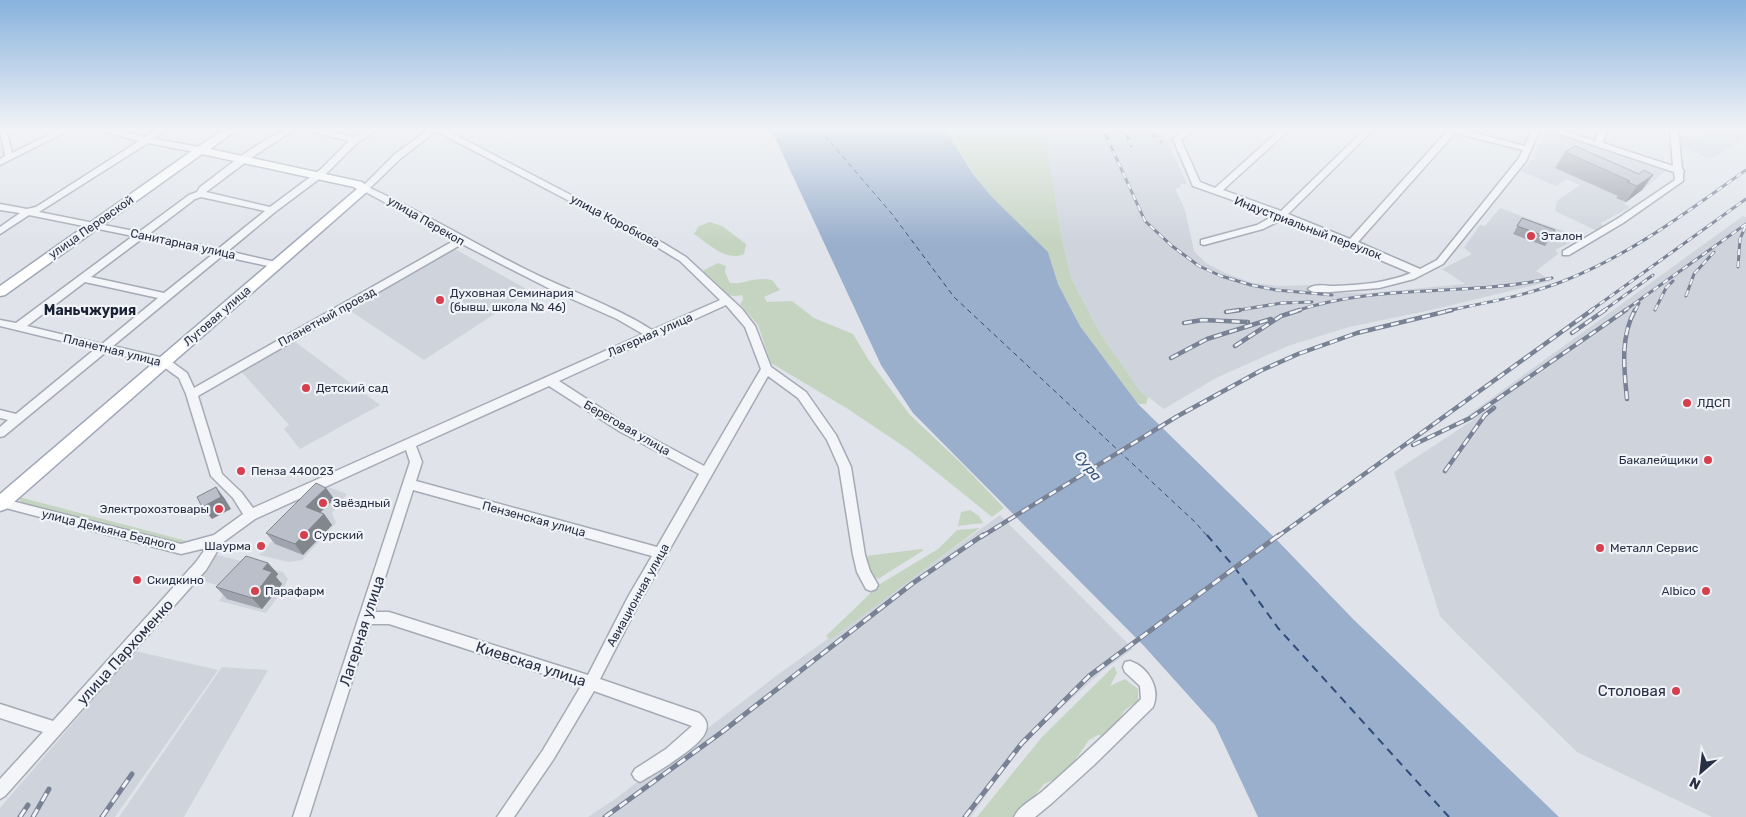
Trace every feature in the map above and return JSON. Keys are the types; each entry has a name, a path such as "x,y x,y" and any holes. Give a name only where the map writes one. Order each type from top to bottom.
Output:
{"main road":[{"name":"улица Перовской","path":"0,292 176,167"},
{"name":"улица Перекоп","path":"284,167 358,184 364,188"},
{"name":"Луговая улица","path":"1,502 364,188"}],"street":[{"path":"0,231 28,212 39,209 105,167"},
{"path":"201,194 203,189 233,167"},
{"path":"0,432 272,210 328,167"},
{"name":"Луговая улица","path":"364,188 386,167"},
{"name":"улица Коробкова","path":"510,167 660,245 683,259 750,326 766,369"},
{"name":"Индустриальный переулок","path":"1189,167 1196,184 1270,210 1352,243 1420,274"},
{"path":"1216,192 1244,167"},
{"path":"1204,242 1260,227 1281,216 1331,167"},
{"path":"1352,243 1420,167"},
{"path":"1313,289 1348,290 1380,286 1420,274 1440,262 1454,247 1516,167"},
{"path":"1668,167 1680,171"},
{"path":"1566,253 1620,221 1680,181 1679,167"},
{"name":"улица Перекоп","path":"364,188 388,198 461,241 560,290 625,318 650,334"},
{"path":"18,327 85,279 192,197 201,194 272,210"},
{"name":"Санитарная улица","path":"0,207 277,264"},
{"name":"Планетный проезд","path":"192,394 461,241"},
{"path":"85,279 166,297"},
{"name":"Лагерная улица","path":"251,515 727,301"},
{"name":"Планетная улица","path":"0,322 164,362 183,376 192,394 217,476 237,495 251,515"},
{"path":"766,369 802,395 832,438 845,467 859,555 864,572 871,585"},
{"name":"Авиационная улица","path":"505,817 548,755 591,683 633,601 766,369"},
{"name":"Береговая улица","path":"550,381 623,428 707,473"},
{"path":"0,414 18,418"},
{"name":"Лагерная улица","path":"302,817 416,462 410,444"},
{"name":"Пензенская улица","path":"409,484 660,553"},
{"name":"улица Демьяна Бедного","path":"1,502 181,549 218,539"},
{"name":"улица Пархоменко","path":"0,792 201,566 218,539 251,515"},
{"name":"Киевская улица","path":"367,618 389,618 591,683 694,718 700,723 699,731 671,754 640,774"},
{"path":"1022,817 1047,798 1089,760 1148,702 1150,692 1146,681 1130,667"},
{"path":"0,711 56,730"}],"shaded area":[{"path":"1050,167 1179,167 1187,184 1180,184 1181,188 1175,188 1185,210 1194,251 1206,263 1225,273 1253,283 1280,286 1311,285 1315,293 1369,293 1465,284 1442,269 1472,254 1464,248 1480,225 1485,226 1500,208 1580,237 1555,250 1558,254 1536,271 1552,281 1431,310 1349,327 1288,346 1216,378 1164,409 1140,391 1100,333 1072,280 1062,240"},
{"path":"1525,167 1655,167 1666,171 1624,204 1630,207 1601,223 1603,227 1597,231 1555,211 1557,201 1580,185 1567,179 1556,186 1521,171"},
{"path":"1743,216 1746,217 1746,817 1712,817 1577,752 1440,616 1394,472 1473,420 1467,416"},
{"name":"Духовная Семинария (бывш. школа № 46)","path":"453,248 530,291 424,360 349,310"},
{"name":"Детский сад","path":"294,341 380,405 300,449 284,429 289,425 241,371"},
{"path":"326,486 347,494 332,513 336,523 302,560 289,562 259,555"},
{"path":"1000,515 1133,649 1102,671 1044,724 1011,759 971,817 588,817 615,799 776,676"},
{"path":"214,554 283,572 288,579 283,590 266,613 219,601 227,588 196,579"},
{"path":"135,651 218,670 115,817 0,817 0,808"},
{"path":"222,667 268,670 184,817 119,817"}],"green space":[{"path":"968,167 1050,167 1062,240 1072,280 1100,333 1140,391 1148,397 1146,404 1138,404 1080,326 1058,284 1048,252 992,197"},
{"path":"710,222 722,226 746,244 744,254 731,256 724,254 694,234 699,226"},
{"path":"718,263 726,266 725,272 730,283 759,279 772,280 780,290 764,297 767,302 792,301 814,318 853,334 870,362 910,415 960,462 1004,508 992,517 909,450 848,409 771,363 758,325 740,304 743,300 742,295 726,295 718,289 717,284 704,276 704,270"},
{"path":"19,497 187,541 179,544 21,503"},
{"path":"970,510 979,516 983,523 958,526 961,512"},
{"path":"980,528 832,638 829,639 826,636 880,584 938,549 957,530"},
{"path":"924,550 878,579 872,576 864,561 866,556"},
{"path":"1114,666 1117,673 1110,686 1125,679 1138,689 1138,701 1125,710 1107,736 1098,735 1089,740 1071,766 1055,779 1044,784 1019,817 977,817 1042,737"}],"water":[{"name":"Сура","path":"789,167 968,167 992,197 1048,252 1058,284 1080,326 1138,404 1274,537 1353,619 1559,817 1258,817 1215,725 1144,646 913,413 881,365"}],"building":[{"path":"1599,167 1623,167 1639,174 1644,170 1653,175 1637,186 1627,182 1630,181"},
{"path":"1522,218 1555,230 1550,238 1517,226"},
{"path":"316,483 326,488 306,507 324,514 295,544 266,533"},
{"path":"216,487 221,497 202,507 197,497"},
{"path":"246,556 268,563 263,569 272,572 252,598 216,587"}],"ferry route":[{"path":"852,167 892,214 954,297 1196,523 1208,537"},
{"path":"1207,535 1235,568 1278,628 1449,817"}],"railway":[{"path":"1120,167 1145,221 1172,246 1199,266 1221,276 1251,285 1276,290 1332,295"},
{"path":"1446,311 1533,291 1586,271 1657,232 1746,170"},
{"path":"1590,311 1746,199"},
{"path":"1624,311 1746,224"},
{"path":"1738,267 1740,239 1746,225"},
{"path":"1686,296 1694,274 1714,252"},
{"path":"1603,311 1653,275"},
{"path":"1296,311 1327,302 1359,297 1520,284 1552,278"},
{"path":"1655,310 1666,288 1673,281"},
{"path":"1233,311 1282,303 1312,302"},
{"path":"1635,311 1639,303"},
{"path":"1233,311 1240,310"},
{"path":"1235,346 1281,316 1300,310"},
{"path":"981,537 1176,417 1260,371 1298,354 1357,333 1452,310"},
{"path":"1277,537 1592,310"},
{"path":"1572,333 1605,310"},
{"path":"1413,445 1470,418 1626,310"},
{"path":"1627,399 1624,353 1627,331 1635,310"},
{"path":"1226,312 1233,311"},
{"path":"1171,358 1207,339 1271,319"},
{"path":"1184,323 1202,320 1248,322"},
{"path":"1445,471 1485,415 1494,408"},
{"path":"605,817 722,732 913,583 983,535"},
{"path":"965,817 1022,743 1089,676 1279,535"},
{"path":"102,817 132,774"},
{"path":"33,817 49,789"},
{"path":"20,817 28,805"}],"place":[{"name":"Эталон","path":"1531,236"},
{"name":"Духовная Семинария (бывш. школа № 46)","path":"440,300"},
{"name":"Детский сад","path":"306,388"},
{"name":"ЛДСП","path":"1687,403"},
{"name":"Бакалейщики","path":"1708,460"},
{"name":"Пенза 440023","path":"241,471"},
{"name":"Звёздный","path":"323,503"},
{"name":"Электрохозтовары","path":"219,509"},
{"name":"Сурский","path":"304,535"},
{"name":"Шаурма","path":"261,546"},
{"name":"Металл Сервис","path":"1600,548"},
{"name":"Скидкино","path":"137,580"},
{"name":"Парафарм","path":"255,591"},
{"name":"Albico","path":"1706,591"},
{"name":"Столовая","path":"1676,691"}],"district":[{"name":"Маньчжурия","path":"90,310"}]}
